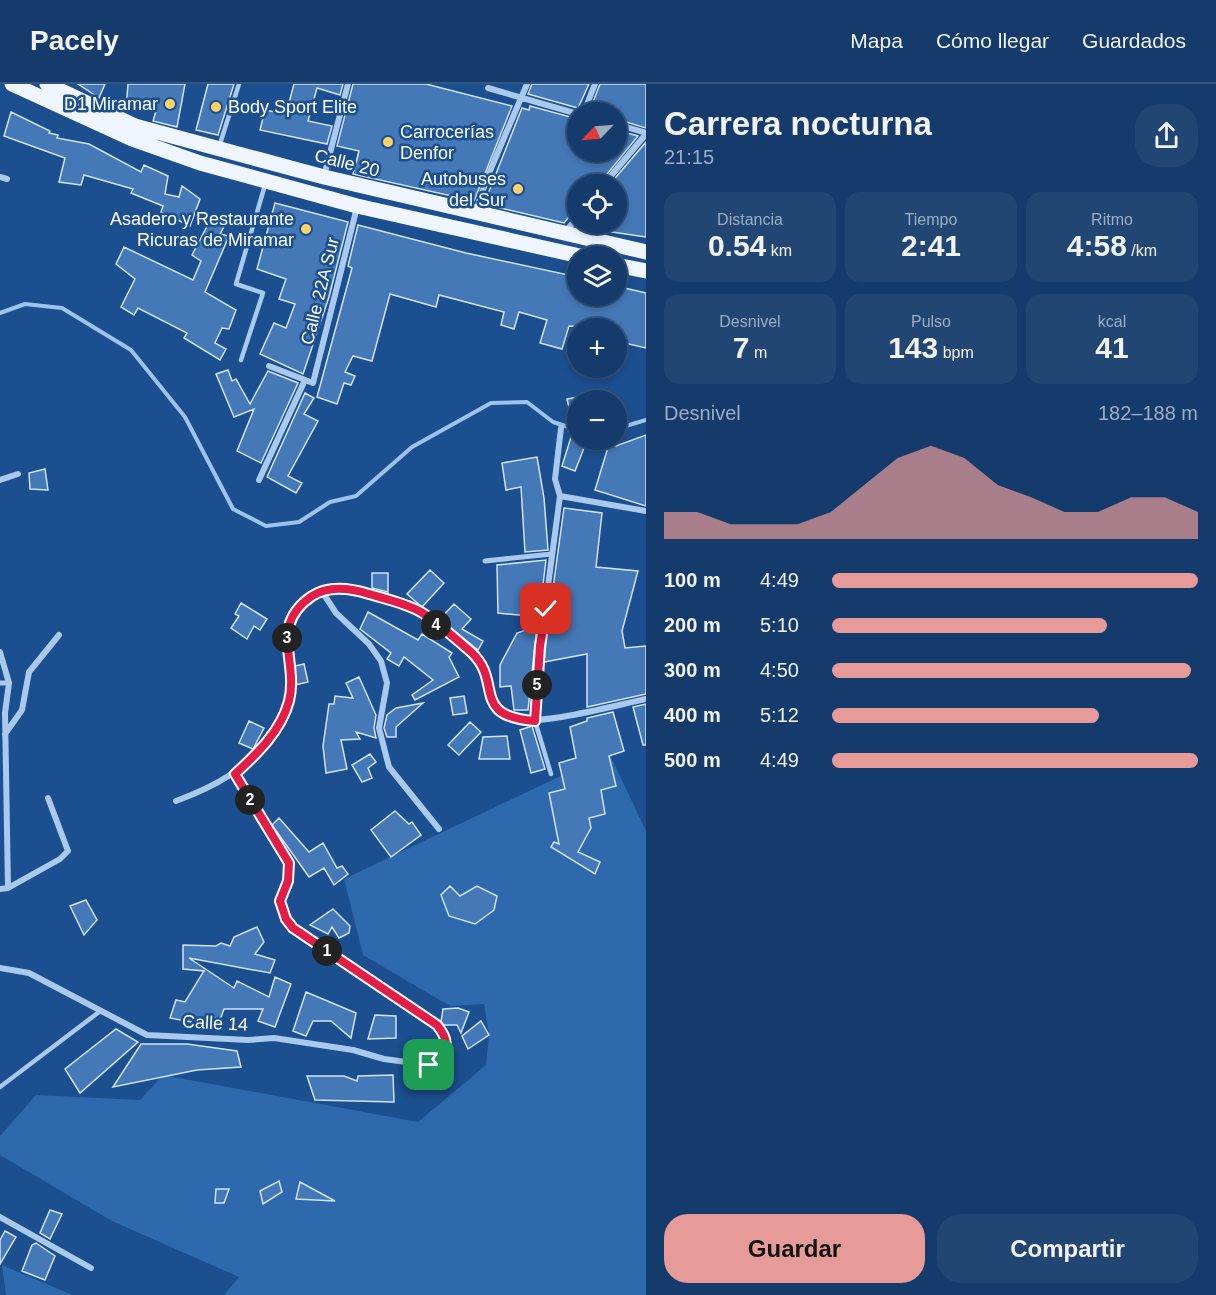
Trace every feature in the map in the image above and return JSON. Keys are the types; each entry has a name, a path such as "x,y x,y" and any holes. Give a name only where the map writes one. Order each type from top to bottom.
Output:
{"main road":[{"path":"12,84 132,139 266,182 357,206 567,253"},
{"name":"Calle 20","path":"47,84 135,126 218,150 475,214 646,252"},
{"path":"627,267 646,271"}],"street":[{"path":"324,177 348,84"},
{"path":"475,214 487,178 527,84"},
{"path":"588,102 595,84"},
{"path":"488,88 567,111"},
{"path":"612,174 646,133 627,127"},
{"name":"Calle 22A Sur","path":"305,380 313,383 357,206"},
{"path":"564,233 567,230"},
{"path":"259,480 305,380 269,366"},
{"path":"535,721 540,646 560,496 555,479 561,428"},
{"path":"0,480 18,474"},
{"path":"560,496 646,511"},
{"path":"485,561 552,554"},
{"path":"176,801 207,789 235,774 259,753 278,725 289,700 287,638 290,622 297,606 321,590 344,588 365,592 421,612 472,652 482,666 495,706 502,713 514,719 535,721 646,699"},
{"path":"321,590 336,612 369,644 381,661 387,682 379,728 389,767 439,829"},
{"path":"5,734 22,710 29,672 59,635"},
{"path":"0,652 9,683 3,812 8,888"},
{"path":"0,683 9,683"},
{"name":"Calle 14","path":"0,968 29,973 99,1012 147,1035 248,1040 274,1038 353,1050 393,1061 429,1065 440,1060 447,1046 446,1036 437,1025 293,928 282,910 280,901 288,881 289,863 235,774"},
{"path":"0,889 8,888 60,859 68,851 48,798"},
{"path":"0,1217 91,1268"}],"lane":[{"path":"218,150 239,84"},
{"path":"241,360 263,293 236,284 266,182"},
{"path":"535,721 551,774"},
{"path":"0,1087 99,1012"}],"shaded area":[{"path":"609,753 646,831 646,1295 224,1295 239,1277 112,1221 0,1155 0,1136 36,1095 140,1100 163,1075 418,1122 486,1065 489,1035 484,1004 450,1006 363,955 344,879"},
{"path":"2,1265 72,1295 6,1295"}],"building":[{"path":"78,84 105,84 99,98"},
{"path":"128,84 185,84 177,127 153,121 156,111 126,110"},
{"name":"Body Sport Elite","path":"208,84 234,84 218,135 196,130"},
{"path":"294,84 343,84 340,95 317,88 308,121 332,126 327,144 260,130 265,110 286,114"},
{"path":"353,84 426,84 512,106 474,201 353,174 359,151 337,146"},
{"path":"532,84 589,84 581,102 567,102 567,105 528,94"},
{"path":"600,84 646,84 646,128 627,122 627,102 593,102"},
{"path":"530,106 567,116 567,162 617,162 607,174 567,174 567,219 564,223 484,204 522,108 529,110"},
{"path":"11,112 50,131 49,133 58,135 57,138 89,144 141,172 144,165 168,176 165,194 179,197 182,186 200,199 190,226 161,212 163,206 131,193 133,189 84,175 81,185 59,182 65,158 4,136"},
{"path":"627,133 638,136 627,150"},
{"path":"646,142 646,237 626,234 627,174 619,174"},
{"path":"275,203 348,222 329,297 303,374 260,354 274,323 286,328 295,304 279,299 286,279 257,269"},
{"path":"213,215 227,221 220,234 229,236 205,292 236,310 229,329 222,328 215,343 226,349 220,360 184,338 187,333 138,308 134,315 121,307 135,279 116,264 124,247 193,280 201,261 192,255"},
{"path":"358,225 466,253 567,275 567,306 627,306 627,289 646,293 646,348 627,344 627,318 567,318 567,333 562,349 540,343 547,320 519,312 514,329 501,325 504,312 439,295 436,307 390,294 372,361 353,356 345,372 355,376 351,385 344,383 337,404 317,397 352,268 348,266"},
{"path":"228,370 232,381 236,379 250,404 268,371 298,383 261,463 237,451 254,409 234,417 216,374"},
{"path":"305,393 314,398 304,414 318,421 288,476 302,483 296,493 267,477"},
{"path":"646,435 646,506 595,490 607,450 627,450 627,442"},
{"path":"567,450 583,450 575,471 562,466"},
{"path":"537,457 544,498 548,550 525,552 521,487 506,490 502,463"},
{"path":"45,469 48,490 30,489 29,473"},
{"path":"564,508 602,513 596,567 638,571 622,631 625,648 646,646 646,694 587,707 587,654 544,662 548,623 562,618 549,617"},
{"path":"546,560 539,617 498,613 497,565"},
{"path":"430,570 444,583 422,607 407,594"},
{"path":"372,573 388,573 388,592 372,588"},
{"path":"241,603 267,619 260,630 254,626 247,639 231,628 239,616 235,614"},
{"path":"454,604 471,619 462,629 483,641 478,650 440,619"},
{"path":"368,612 418,640 422,634 452,653 449,657 459,677 415,700 412,695 433,680 404,657 399,666 387,659 391,653 360,629"},
{"path":"537,626 528,710 514,710 511,686 500,687 500,665 517,633"},
{"path":"304,664 308,682 295,685 295,666"},
{"path":"359,677 376,715 374,728 376,738 356,732 360,739 341,740 347,769 326,773 323,746 329,704 334,704 335,696 353,698 346,683"},
{"path":"464,696 467,713 453,715 450,698"},
{"path":"423,703 396,727 396,737 387,737 384,728 387,715 396,708"},
{"path":"646,704 646,745 643,745 633,707"},
{"path":"613,712 624,751 609,756 616,786 601,790 605,814 589,818 591,828 578,852 600,862 595,874 551,847 554,842 559,844 549,793 565,789 559,763 576,758 570,727 587,721 587,718"},
{"path":"249,721 264,728 253,749 239,743"},
{"path":"470,722 481,732 459,755 448,745"},
{"path":"532,726 545,769 531,773 520,730"},
{"path":"507,736 510,759 479,759 483,737"},
{"path":"370,754 376,762 368,768 372,778 362,782 352,765"},
{"path":"395,811 409,824 412,822 421,835 391,857 371,830"},
{"path":"279,818 309,852 323,843 337,868 342,866 348,874 334,885 324,868 309,877 272,825"},
{"path":"450,886 460,896 477,886 497,896 494,910 475,924 449,916 441,895"},
{"path":"86,900 97,920 84,935 70,906"},
{"path":"333,909 350,926 349,933 339,938 332,927 328,934 310,925"},
{"path":"257,927 264,942 255,954 275,960 270,973 189,958 234,988 237,981 269,997 275,977 291,984 275,1027 258,1021 263,1009 224,1009 220,1020 208,1015 205,1024 194,1018 191,1022 170,1018 176,1000 185,1002 204,971 183,969 183,945 216,946 221,943 230,946 234,937"},
{"path":"306,992 356,1013 351,1038 331,1021 313,1021 306,1036 293,1031"},
{"path":"458,1008 469,1012 461,1033 457,1025 444,1025 441,1022 443,1009"},
{"path":"375,1015 396,1016 396,1038 368,1039"},
{"path":"481,1021 489,1035 468,1049 462,1036"},
{"path":"116,1029 138,1042 80,1093 65,1069"},
{"path":"141,1044 187,1044 237,1051 241,1067 197,1070 113,1087"},
{"path":"393,1075 394,1102 315,1100 307,1076 344,1076 357,1081 358,1076"},
{"path":"279,1181 282,1192 263,1204 260,1191"},
{"path":"300,1182 335,1201 296,1199"},
{"path":"216,1189 229,1189 224,1203 215,1203"},
{"path":"50,1210 62,1214 50,1239 40,1233"},
{"path":"5,1231 16,1237 0,1264 0,1240"},
{"path":"36,1243 55,1256 45,1280 22,1271 32,1245"}],"waterway":[{"path":"0,313 25,304 62,308 131,350 185,417 233,509 266,526 299,522 330,502 356,496 412,447 491,403 527,402 553,422 567,426"},
{"path":"627,426 646,420"}],"place":[{"name":"D1 Miramar","path":"170,104"},
{"name":"Body Sport Elite","path":"216,107"},
{"name":"Carrocerías Denfor","path":"388,142"},
{"name":"Autobuses del Sur","path":"518,189"},
{"name":"Asadero y Restaurante Ricuras de Miramar","path":"306,229"}],"route":[{"path":"429,1065 440,1060 447,1046 446,1036 437,1025 293,928 286,919 280,901 288,881 289,863 235,774 259,753 278,725 289,700 287,638 290,622 297,606 321,590 344,588 365,592 421,612 472,652 482,666 495,706 502,713 514,719 535,721 538,663 546,609"}]}
